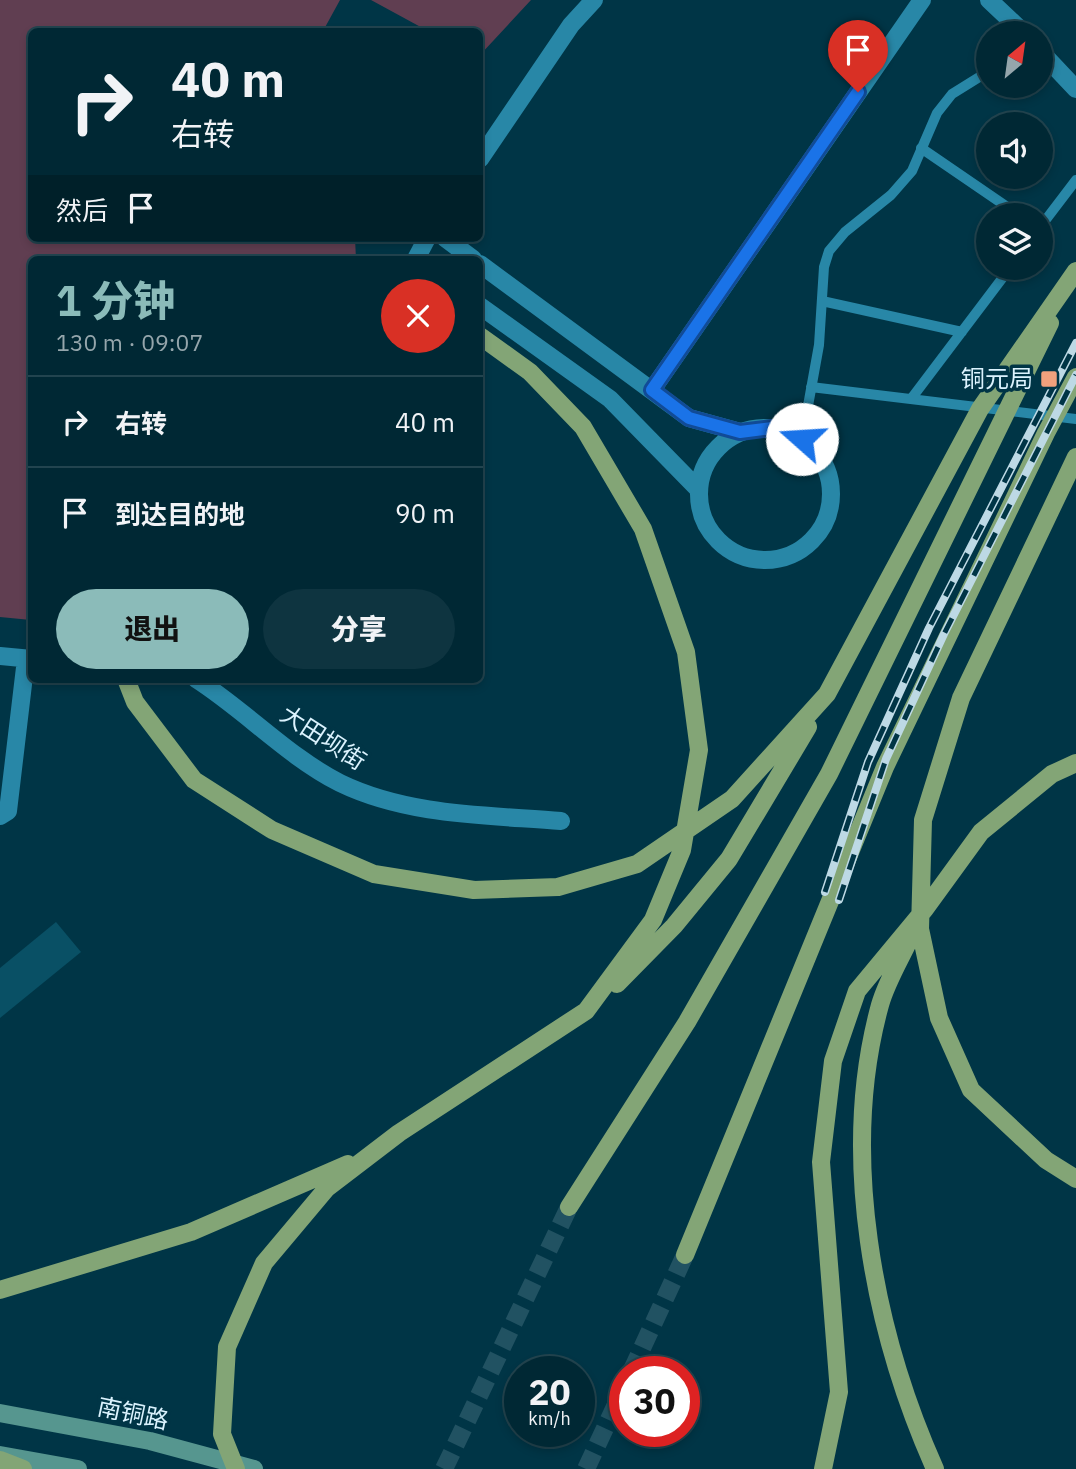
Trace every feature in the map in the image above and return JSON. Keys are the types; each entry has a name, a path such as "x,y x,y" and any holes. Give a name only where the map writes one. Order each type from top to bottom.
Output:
{"main road":[{"path":"0,1290 191,1232 412,1136 604,998 674,926 729,859 827,694 980,409 1076,270"},
{"path":"569,1207 687,1023 829,774 1076,270"},
{"path":"236,1469 222,1434 227,1347 264,1264 327,1188 399,1133 586,1011 653,920 682,850 699,750 686,652 643,529 583,427 530,372 483,338"},
{"path":"685,1255 885,767 1076,377"},
{"path":"1076,457 961,698 923,820 920,929 939,1018 971,1090 1046,1160 1076,1179"},
{"path":"128,683 135,702 194,780 272,830 374,874 474,890 558,887 637,864 732,799 827,694"},
{"path":"823,1469 839,1392 821,1162 833,1061 857,991 925,909 981,832 1052,774 1076,764"},
{"path":"925,909 880,1003 869,1061 861,1175 878,1294 911,1415 935,1469"},
{"name":"南铜路","path":"0,1413 150,1441 254,1469"},
{"path":"0,1458 23,1469"},
{"path":"0,1458 78,1469"}],"street":[{"path":"483,155 572,25 594,0"},
{"path":"652,390 922,0"},
{"path":"989,0 1011,21"},
{"path":"1054,66 1076,89"},
{"path":"450,242 469,256"},
{"path":"483,266 689,418 740,432 772,428 802,439 824,462 832,493 830,509 816,538 789,556 758,560 727,549 706,525 700,510 698,489 705,463 714,450 740,432"},
{"path":"483,308 610,399 698,489"},
{"path":"0,656 28,659"},
{"path":"0,816 8,811 28,666"},
{"name":"大田坝街","path":"201,683 304,761 341,783 414,808 561,821"}],"lane":[{"path":"802,439 822,301 824,267 830,251 845,232 891,195 912,171 937,113 952,94 976,79"},
{"path":"921,148 1001,203"},
{"path":"1053,210 1076,180"},
{"path":"911,399 1001,280"},
{"path":"822,301 962,332"},
{"path":"811,387 1076,419"}],"shaded area":[{"path":"0,0 340,0 325,28 28,28 28,242 355,242 356,256 28,256 28,620 0,617"},
{"path":"371,0 531,0 483,52 483,28 422,28"}],"building":[{"path":"56,922 81,952 0,1018 0,968"}],"tunnel":[{"path":"444,1469 569,1207"},
{"path":"638,1356 685,1255"},
{"path":"586,1469 609,1419"}],"railway":[{"path":"825,892 868,762 929,628 1076,343"},
{"path":"839,900 886,759 944,634 1076,375"}],"place":[{"name":"铜元局","path":"1049,379"}],"route":[{"path":"802,439 772,428 740,432 689,418 652,390 858,92"}]}
